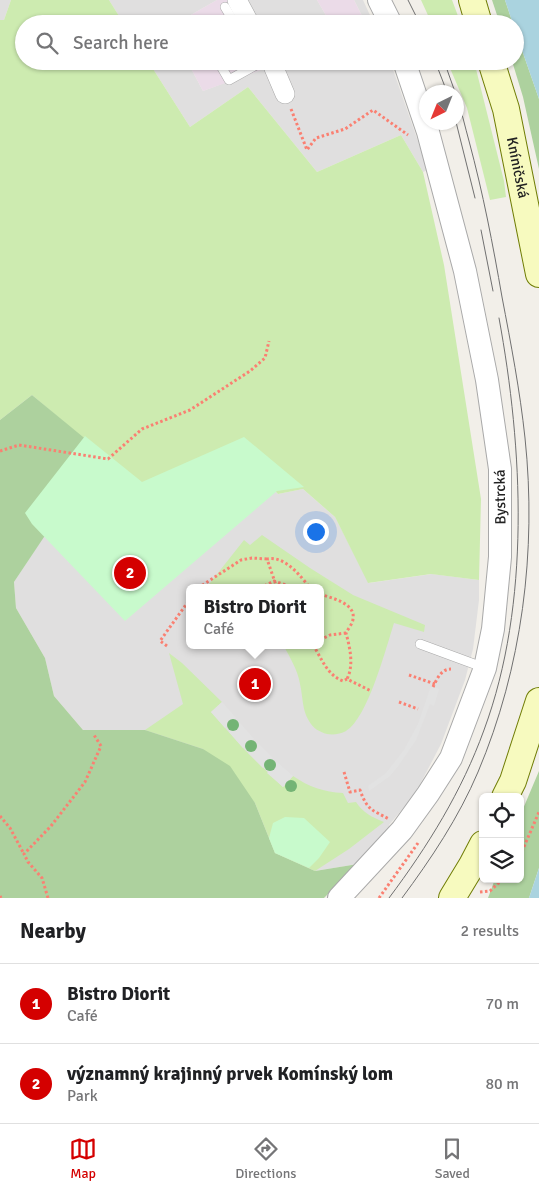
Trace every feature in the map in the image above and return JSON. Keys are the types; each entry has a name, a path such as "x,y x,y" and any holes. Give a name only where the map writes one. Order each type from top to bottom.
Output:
{"main road":[{"path":"472,0 476,15"},
{"name":"Kníničská","path":"494,70 506,109 539,274"},
{"path":"507,793 513,781 539,701"},
{"path":"452,898 479,852"}],"street":[{"path":"379,0 386,15"},
{"path":"231,3 242,15"},
{"path":"268,70 285,94"},
{"name":"Bystrcká","path":"339,898 402,830 451,758 479,666 493,629 500,557 500,469 488,380 465,271 428,132 407,70"}],"lane":[{"path":"223,70 229,80 248,70"},
{"path":"420,644 479,666"}],"path":[{"path":"285,94 308,150 316,138 344,129 373,110 410,136"},
{"path":"0,451 19,445 108,459 142,429 190,410 250,371 265,358 269,341"},
{"path":"204,584 241,560 252,558 279,560 299,574 307,584"},
{"path":"267,559 275,584"},
{"path":"268,584 274,581 283,584"},
{"path":"324,596 349,606 353,611 354,620 346,633 351,654 347,679"},
{"path":"167,646 160,641 186,605"},
{"path":"324,638 330,635 346,633"},
{"path":"316,649 324,666 331,674 343,681 347,679 371,691"},
{"path":"409,675 434,686 442,673 448,670 454,670 470,676 479,666"},
{"path":"399,702 418,709"},
{"path":"24,854 51,826 84,782 101,746 94,735"},
{"path":"344,772 350,792 360,790 367,806 372,811 388,818 394,823"},
{"path":"524,847 539,812"},
{"path":"0,816 10,828 28,862 42,878 48,898"},
{"path":"379,898 423,835"},
{"path":"479,892 490,891 499,883"}],"shaded area":[{"path":"0,0 11,0 4,20 0,20"},
{"path":"109,0 217,0 191,15 118,15"},
{"path":"217,0 228,0 237,15 191,15"},
{"path":"228,0 317,0 326,15 237,15"},
{"path":"317,0 354,0 362,15 326,15"},
{"path":"354,0 363,0 370,15 362,15"},
{"path":"154,70 192,70 203,91 259,70 393,70 428,170 423,172 401,135 317,172 248,87 190,127"},
{"path":"192,70 261,70 203,91"},
{"path":"261,477 278,494 303,489 335,517 369,583 432,574 479,580 479,600 473,649 465,680 441,744 415,794 389,825 391,828 358,864 315,871 255,803 145,730 83,730 54,696 45,658 16,608 14,582 44,536"},
{"path":"431,686 439,689 434,706 430,704 416,740 390,776 369,791 368,786 386,773 404,750 418,724"},
{"path":"222,702 236,718 225,728 211,712"},
{"path":"240,723 254,739 243,748 229,732"},
{"path":"258,743 273,758 263,768 248,753"},
{"path":"277,762 293,776 283,787 267,773"}],"green space":[{"path":"11,0 109,0 118,15 15,15 15,70 154,70 190,127 248,87 317,172 401,135 423,172 444,265 481,499 479,580 431,574 368,583 335,517 303,489 278,494 261,477 149,494 32,395 0,420 0,20 4,20"},
{"path":"421,0 452,0 458,15 428,15"},
{"path":"492,0 505,0 510,15 497,15"},
{"path":"524,56 539,99 539,169 523,97 515,70 524,70"},
{"path":"451,70 476,70 504,181 506,197 490,200 464,101 464,85 457,85"},
{"path":"32,395 139,483 44,537 14,582 16,608 45,658 54,696 83,730 145,730 203,749 230,766 255,803 275,853 315,871 358,864 324,898 0,898 0,420"},
{"path":"85,436 142,482 244,437 304,487 277,491 125,621 32,524 25,513"},
{"path":"262,535 353,595 425,625 424,632 394,623 369,698 354,724 346,731 337,734 327,734 316,729 311,723 305,712 297,674 285,649 324,649 324,584 209,584 244,540 250,545"},
{"path":"169,653 222,702 211,712 243,748 283,787 293,776 317,788 343,793 348,803 356,802 368,814 384,822 349,849 315,871 275,853 255,803 203,749 145,730 183,704"},
{"path":"539,771 539,868 529,898 488,898 494,883 524,883 524,807"},
{"path":"285,817 304,818 330,842 309,868 275,853 269,838 273,823"}],"water":[{"path":"505,0 539,0 539,99 524,56 524,15 510,15"},
{"path":"539,868 539,898 529,898"}],"tram line":[{"path":"408,0 416,15"},
{"path":"438,70 444,85"},
{"path":"447,70 453,85"},
{"path":"402,898 434,853 462,805 478,772 506,692 523,608 527,566 528,481 518,385 495,258 464,123"},
{"path":"458,130 475,198"},
{"path":"481,230 493,291"},
{"path":"389,898 443,817 475,753 499,681 510,630 516,578 518,526 517,472 507,368 499,318"}],"place":[{"name":"významný krajinný prvek Komínský lom","path":"130,573"},
{"name":"Bistro Diorit","path":"255,684"}]}
